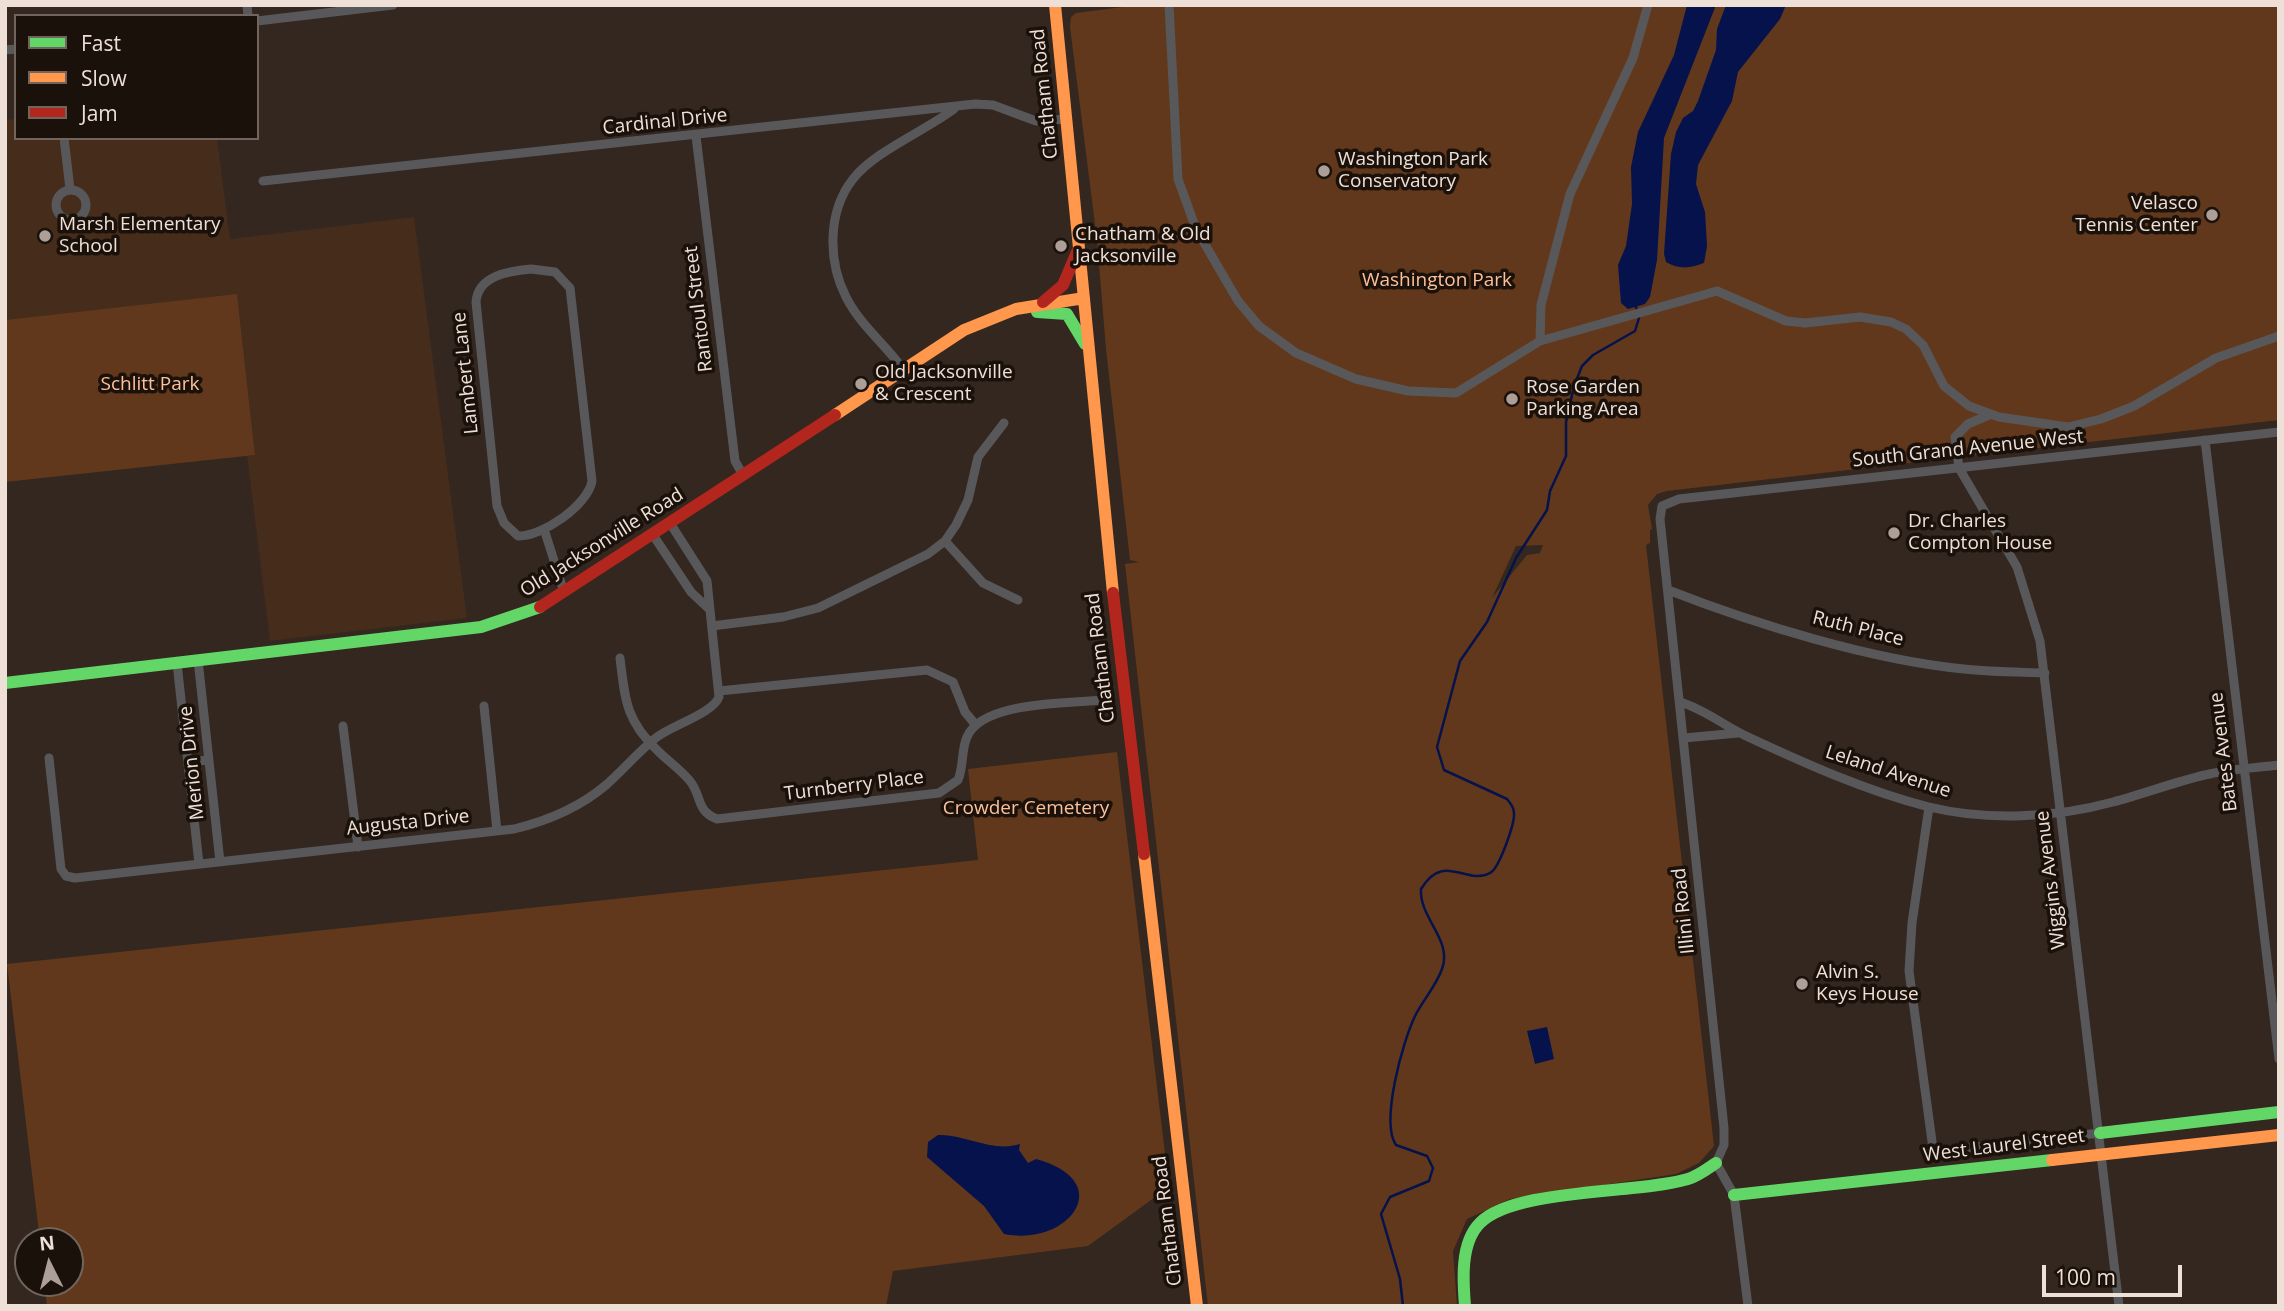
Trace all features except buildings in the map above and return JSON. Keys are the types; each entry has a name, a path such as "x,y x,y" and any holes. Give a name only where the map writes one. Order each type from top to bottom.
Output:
{"street":[{"path":"259,21 393,5"},
{"name":"Chatham Road","path":"1055,5 1110,566 1197,1306"},
{"path":"1169,5 1180,190 1210,254 1241,306 1282,345 1337,373 1380,385 1445,395 1472,385 1503,362 1540,341 1717,291 1786,320 1805,323 1860,317 1891,322 1906,329 1923,345 1951,393 1969,406 1989,415 2049,427 2079,426 2134,406 2228,352 2279,336"},
{"path":"1540,341 1543,295 1570,194 1633,58 1647,5"},
{"name":"Cardinal Drive","path":"263,181 985,104 1037,121 1067,118"},
{"path":"903,369 863,324 846,298 833,254 832,234 852,180 873,162 956,108"},
{"name":"Rantoul Street","path":"696,136 735,461 743,475"},
{"path":"64,140 70,189"},
{"path":"1041,304 1067,279 1079,245"},
{"name":"Lambert Lane","path":"531,269 555,272 570,288 592,481 587,497 544,529 530,537 518,536 510,531 500,515 476,302 477,293 488,280 501,273 531,269"},
{"name":"Old Jacksonville Road","path":"5,682 481,627 529,613 653,535 903,369 985,320 1041,304 1084,298"},
{"path":"985,320 998,321 1044,311 1061,312 1077,328 1089,354"},
{"path":"1959,468 1955,438 1968,424 1989,415"},
{"path":"712,626 783,617 818,608 867,586 945,541 964,512 978,457 1004,423"},
{"name":"South Grand Avenue West","path":"1662,506 1679,499 2279,432"},
{"name":"Bates Avenue","path":"2205,440 2279,1059"},
{"name":"Wiggins Avenue","path":"1959,468 2017,567 2034,615 2045,673 2119,1306"},
{"name":"Illini Road","path":"1662,506 1660,519 1724,1128 1724,1145 1716,1163"},
{"path":"670,523 708,581 708,608 719,691 927,670 953,682 965,712 975,724 1004,711 1102,700"},
{"path":"544,529 564,592"},
{"path":"653,535 691,592 708,608"},
{"path":"945,541 983,583 1018,600"},
{"name":"Ruth Place","path":"1668,590 1788,629 1901,659 1963,669 2045,673"},
{"path":"620,658 625,705 631,719 650,744"},
{"name":"Merion Drive","path":"198,660 220,862"},
{"name":"Merion Drive","path":"177,663 199,864"},
{"name":"Augusta Drive","path":"49,758 64,879 531,825 573,808 604,786 650,744 717,703 719,691"},
{"name":"Leland Avenue","path":"1680,702 1696,707 1739,733 1847,780 1929,807 1994,816 2060,812 2111,803 2205,775 2279,765"},
{"path":"484,705 497,831"},
{"name":"Turnberry Place","path":"650,744 691,783 705,812 717,819 939,793 958,780 966,738 975,724"},
{"path":"344,726 358,846"},
{"path":"1684,738 1709,733 1739,733"},
{"path":"188,762 209,760"},
{"name":"West Laurel Street","path":"1929,807 1912,923 1909,971 1933,1149 1940,1151 2279,1112"},
{"name":"West Laurel Street","path":"1734,1195 1782,1192 2279,1135"},
{"path":"1465,1306 1464,1272 1469,1241 1489,1215 1517,1206 1688,1179 1716,1163 1734,1195 1748,1306"}],"shaded area":[{"path":"1687,5 1716,5 1664,138 1657,260 1650,297 1645,304 1628,309 1621,303 1618,265 1626,246 1632,204 1631,167 1638,132 1674,55"},
{"path":"1726,5 1786,5 1780,19 1738,72 1732,101 1698,165 1696,184 1705,212 1707,246 1704,263 1680,267 1666,262 1664,254 1671,154 1676,132 1683,118 1693,111 1698,101 1716,50 1717,29"},
{"path":"14,119 14,140 217,140 230,239 414,217 467,618 270,641 247,456 255,455 237,295 5,320 5,120"},
{"path":"1547,1027 1554,1059 1535,1064 1527,1031"},
{"path":"938,1135 989,1145 1020,1144 1019,1150 1028,1163 1036,1159 1061,1169 1075,1182 1079,1196 1075,1210 1064,1222 1048,1231 1027,1235 1004,1234 984,1206 927,1157 928,1142"}],"green space":[{"name":"Washington Park","path":"1138,5 2279,5 2279,420 1667,491 1657,494 1648,505 1652,529 1650,543 1646,545 1714,1146 1699,1163 1676,1174 1510,1199 1467,1219 1453,1251 1457,1306 1208,1306 1125,564 1139,562 1130,560 1106,349 1097,240 1070,27 1071,17 1076,13","holes":["1543,545 1540,553 1527,555 1492,598 1516,546"]},
{"name":"Schlitt Park","path":"237,294 255,455 5,482 5,320"},
{"name":"Crowder Cemetery","path":"1117,752 1169,1187 1088,1246 893,1271 886,1306 47,1306 46,1297 84,1297 84,1227 38,1227 7,964 978,860 968,769"}],"waterway":[{"path":"1403,1306 1400,1279 1381,1214 1390,1197 1429,1181 1433,1168 1427,1156 1396,1145 1392,1134 1392,1101 1399,1062 1410,1028 1442,969 1444,958 1440,939 1425,910 1421,889 1438,872 1481,876 1494,870 1506,845 1514,813 1507,799 1444,770 1437,747 1460,661 1487,622 1516,558 1547,510 1550,491 1566,456 1566,422 1574,386 1582,366 1593,355 1635,331 1639,318 1636,307"}],"traffic: fast":[{"path":"1037,312 1067,314 1085,344"},
{"path":"5,683 481,627 540,607"},
{"path":"2100,1133 2279,1112"},
{"path":"1734,1195 2052,1160"},
{"path":"1465,1306 1464,1263 1469,1241 1480,1223 1497,1212 1520,1203 1548,1198 1666,1184 1688,1179 1716,1163"}],"traffic: slow":[{"path":"1055,5 1113,593"},
{"path":"835,415 964,330 1016,309 1084,298"},
{"path":"1144,854 1197,1306"},
{"path":"2052,1160 2279,1135"}],"traffic: jam":[{"path":"1043,302 1063,285 1077,252"},
{"path":"540,607 835,415"},
{"path":"1113,593 1144,854"}],"place":[{"name":"Washington Park Conservatory","path":"1324,171"},
{"name":"Velasco Tennis Center","path":"2212,215"},
{"name":"Marsh Elementary School","path":"45,236"},
{"name":"Chatham & Old Jacksonville","path":"1061,246"},
{"name":"Old Jacksonville & Crescent","path":"861,384"},
{"name":"Rose Garden Parking Area","path":"1512,399"},
{"name":"Dr. Charles Compton House","path":"1894,533"},
{"name":"Alvin S. Keys House","path":"1802,984"}]}
